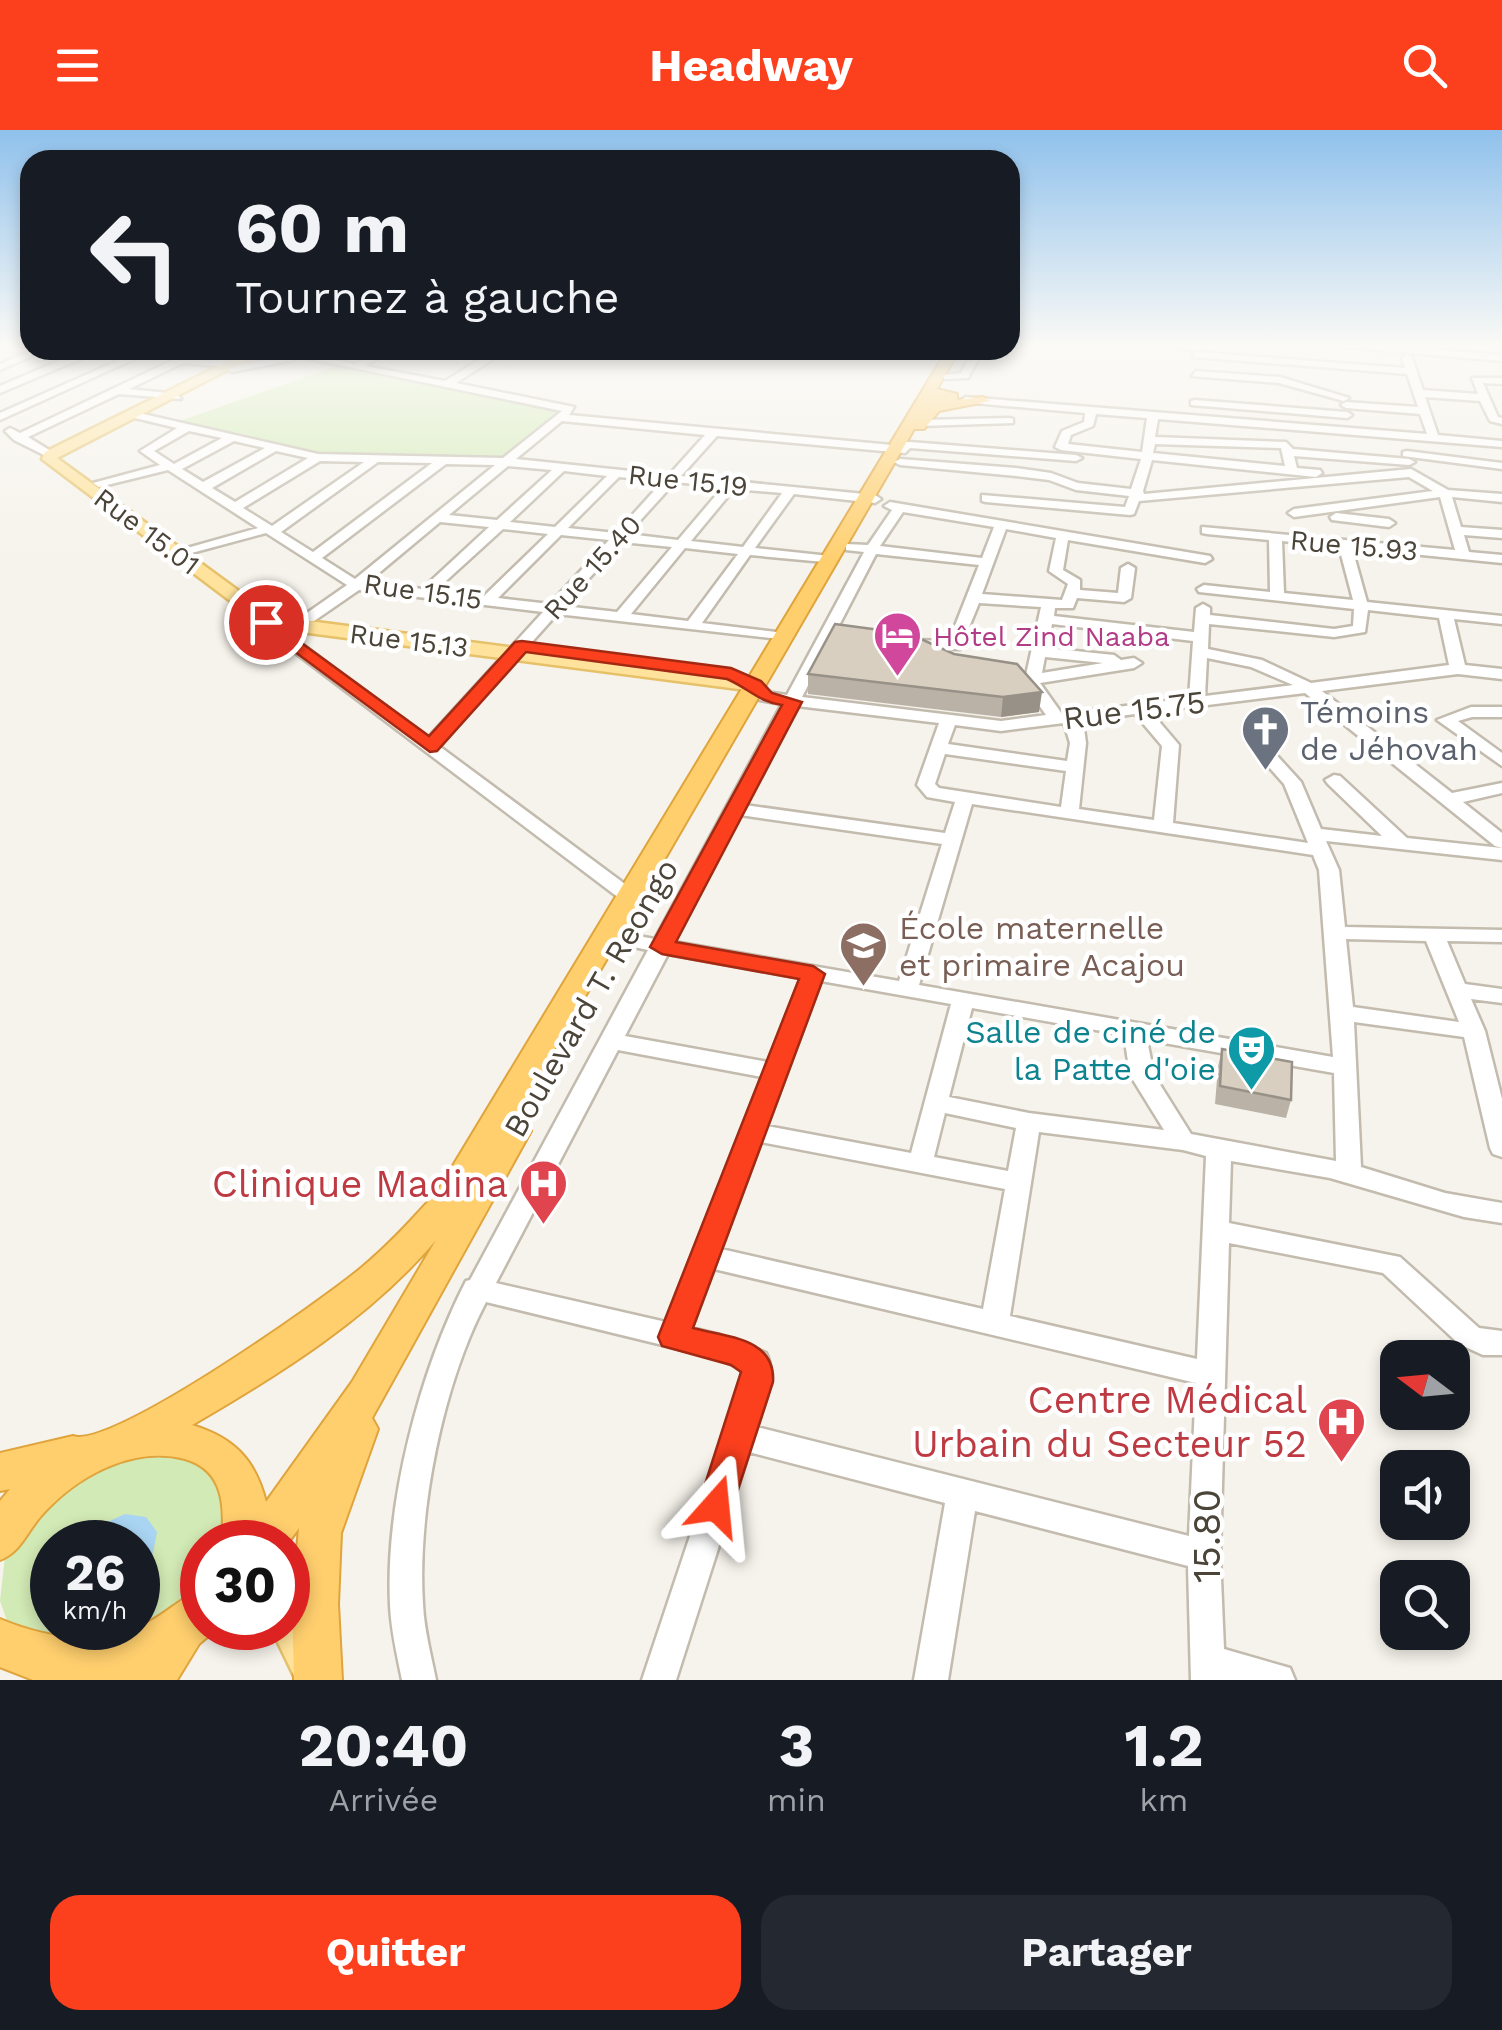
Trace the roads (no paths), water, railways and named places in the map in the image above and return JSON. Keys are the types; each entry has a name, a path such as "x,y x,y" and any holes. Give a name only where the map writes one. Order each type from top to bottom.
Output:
{"highway":[{"path":"900,451 924,417"},
{"name":"Boulevard T. Reongo","path":"308,1516 376,1382 526,1108 862,548 869,501 925,417"},
{"path":"0,1539 23,1505 48,1480 215,1391 319,1324 412,1246 470,1170 630,897 771,695 784,636 869,501"},
{"path":"0,1472 156,1437 198,1443 230,1464 246,1498 245,1520"},
{"path":"301,1520 308,1516 318,1680"},
{"path":"0,1642 24,1662 72,1677 123,1664 160,1646 180,1631"},
{"path":"148,1680 180,1640"}],"main road":[{"path":"50,455 129,417"},
{"name":"Rue 15.01","path":"136,417 65,456 263,617"},
{"name":"Rue 15.01","path":"50,455 49,460 185,553 270,608 300,620"},
{"name":"Rue 15.13","path":"263,617 518,650 771,695"},
{"path":"246,1498 254,1520"},
{"path":"304,1650 318,1680"}],"street":[{"path":"18,438 61,417"},
{"name":"Rue 15.19","path":"145,417 318,457 506,462 790,490 1205,559"},
{"path":"996,451 1013,417"},
{"path":"1079,455 1060,444 1066,433 1089,424 1090,417"},
{"path":"986,498 1132,510 1147,458 1152,417"},
{"path":"1192,417 1502,446"},
{"path":"1348,417 1351,430"},
{"path":"1426,417 1433,437"},
{"path":"300,620 356,586 560,418 900,451 1147,458 1368,478"},
{"path":"1200,418 1208,436 1228,450 1227,465"},
{"name":"Rue 15.01","path":"0,420 18,438 50,455"},
{"path":"921,423 1010,421"},
{"path":"171,468 146,449 187,427"},
{"name":"Rue 15.40","path":"430,746 713,434"},
{"path":"1402,434 1409,463 1445,493 1463,555"},
{"path":"99,483 171,468 233,437"},
{"path":"1149,440 1288,446 1298,472 1333,482 1380,503 1388,522 1391,548"},
{"path":"204,487 275,447"},
{"path":"900,451 996,471 1052,477 1075,474 1079,455"},
{"path":"1288,452 1409,463 1454,476 1502,498"},
{"path":"234,508 318,457"},
{"path":"185,553 270,530 373,461"},
{"path":"313,558 441,462"},
{"path":"1052,477 1071,485 1137,495 1208,493 1368,478 1409,463"},
{"path":"1454,476 1502,466"},
{"name":"Rue 15.15","path":"171,468 356,586 784,636"},
{"path":"424,594 561,468"},
{"path":"977,519 996,471"},
{"path":"488,600 616,473"},
{"path":"1445,493 1454,476"},
{"path":"621,616 732,485"},
{"path":"693,625 790,490"},
{"path":"1197,701 1208,493"},
{"path":"1388,522 1294,513 1445,493"},
{"path":"1046,531 1054,505"},
{"path":"418,1680 406,1600 411,1530 445,1358 476,1289 737,809 771,695 837,635 862,548 900,507"},
{"path":"439,518 830,560"},
{"path":"897,642 954,646 1002,523"},
{"name":"Rue 15.93","path":"1207,530 1502,559"},
{"path":"1456,530 1502,534"},
{"path":"1046,613 1068,605 1074,594 1074,580 1056,571 1063,533"},
{"path":"1274,537 1277,596"},
{"path":"1202,620 1350,633 1360,629 1362,605 1345,546"},
{"path":"862,548 984,562"},
{"path":"1074,594 1124,598 1128,568"},
{"path":"1204,589 1502,620"},
{"path":"973,598 1200,644 1261,662 1309,688 1502,842"},
{"path":"1046,613 1033,679 1039,698 1066,719 1078,743 1069,813"},
{"path":"1446,615 1458,669"},
{"name":"Rue 15.01","path":"263,617 282,636 630,897"},
{"path":"1033,679 1134,663 1037,650"},
{"name":"Rue 15.75","path":"771,695 990,726 1458,669 1502,674"},
{"path":"1139,709 1171,744 1162,827"},
{"path":"1502,712 1471,712 1446,720 1502,761"},
{"path":"948,722 927,788 933,793 1162,827 1502,854"},
{"path":"1254,740 1287,774 1318,842 1332,887 1343,1013 1349,1174"},
{"path":"938,748 1074,767"},
{"path":"1334,780 1401,843"},
{"path":"1450,799 1502,788"},
{"path":"907,990 965,798"},
{"path":"737,809 952,840"},
{"path":"1336,933 1502,936"},
{"path":"1434,935 1474,1031 1502,1148"},
{"path":"626,940 1344,1067"},
{"path":"674,1337 813,974"},
{"path":"1456,990 1502,996"},
{"path":"920,1164 963,999"},
{"path":"1343,1013 1474,1031"},
{"path":"1134,1028 1142,1074 1182,1141"},
{"path":"611,1041 774,1072"},
{"path":"936,1104 1029,1122 1182,1141 1219,1152 1349,1174 1478,1211 1502,1213"},
{"path":"994,1325 1029,1122"},
{"path":"752,1132 1019,1182"},
{"name":"15.80","path":"1208,1671 1204,1555 1219,1152"},
{"path":"1215,1230 1391,1264 1469,1336 1483,1343 1502,1343"},
{"path":"706,1256 1210,1374"},
{"path":"476,1289 730,1350 756,1362 756,1382 659,1680"},
{"path":"739,1436 1204,1555"},
{"path":"931,1680 962,1493"},
{"path":"1208,1671 1278,1680"}],"water":[{"path":"125,1514 148,1520 112,1520"}],"place":[{"name":"Hôtel Zind Naaba","path":"898,678"},
{"name":"Témoins de Jéhovah","path":"1265,772"},
{"name":"École maternelle et primaire Acajou","path":"864,988"},
{"name":"Salle de ciné de la Patte d'oie","path":"1251,1092"},
{"name":"Clinique Madina","path":"543,1226"},
{"name":"Centre Médical Urbain du Secteur 52","path":"1342,1464"}]}
